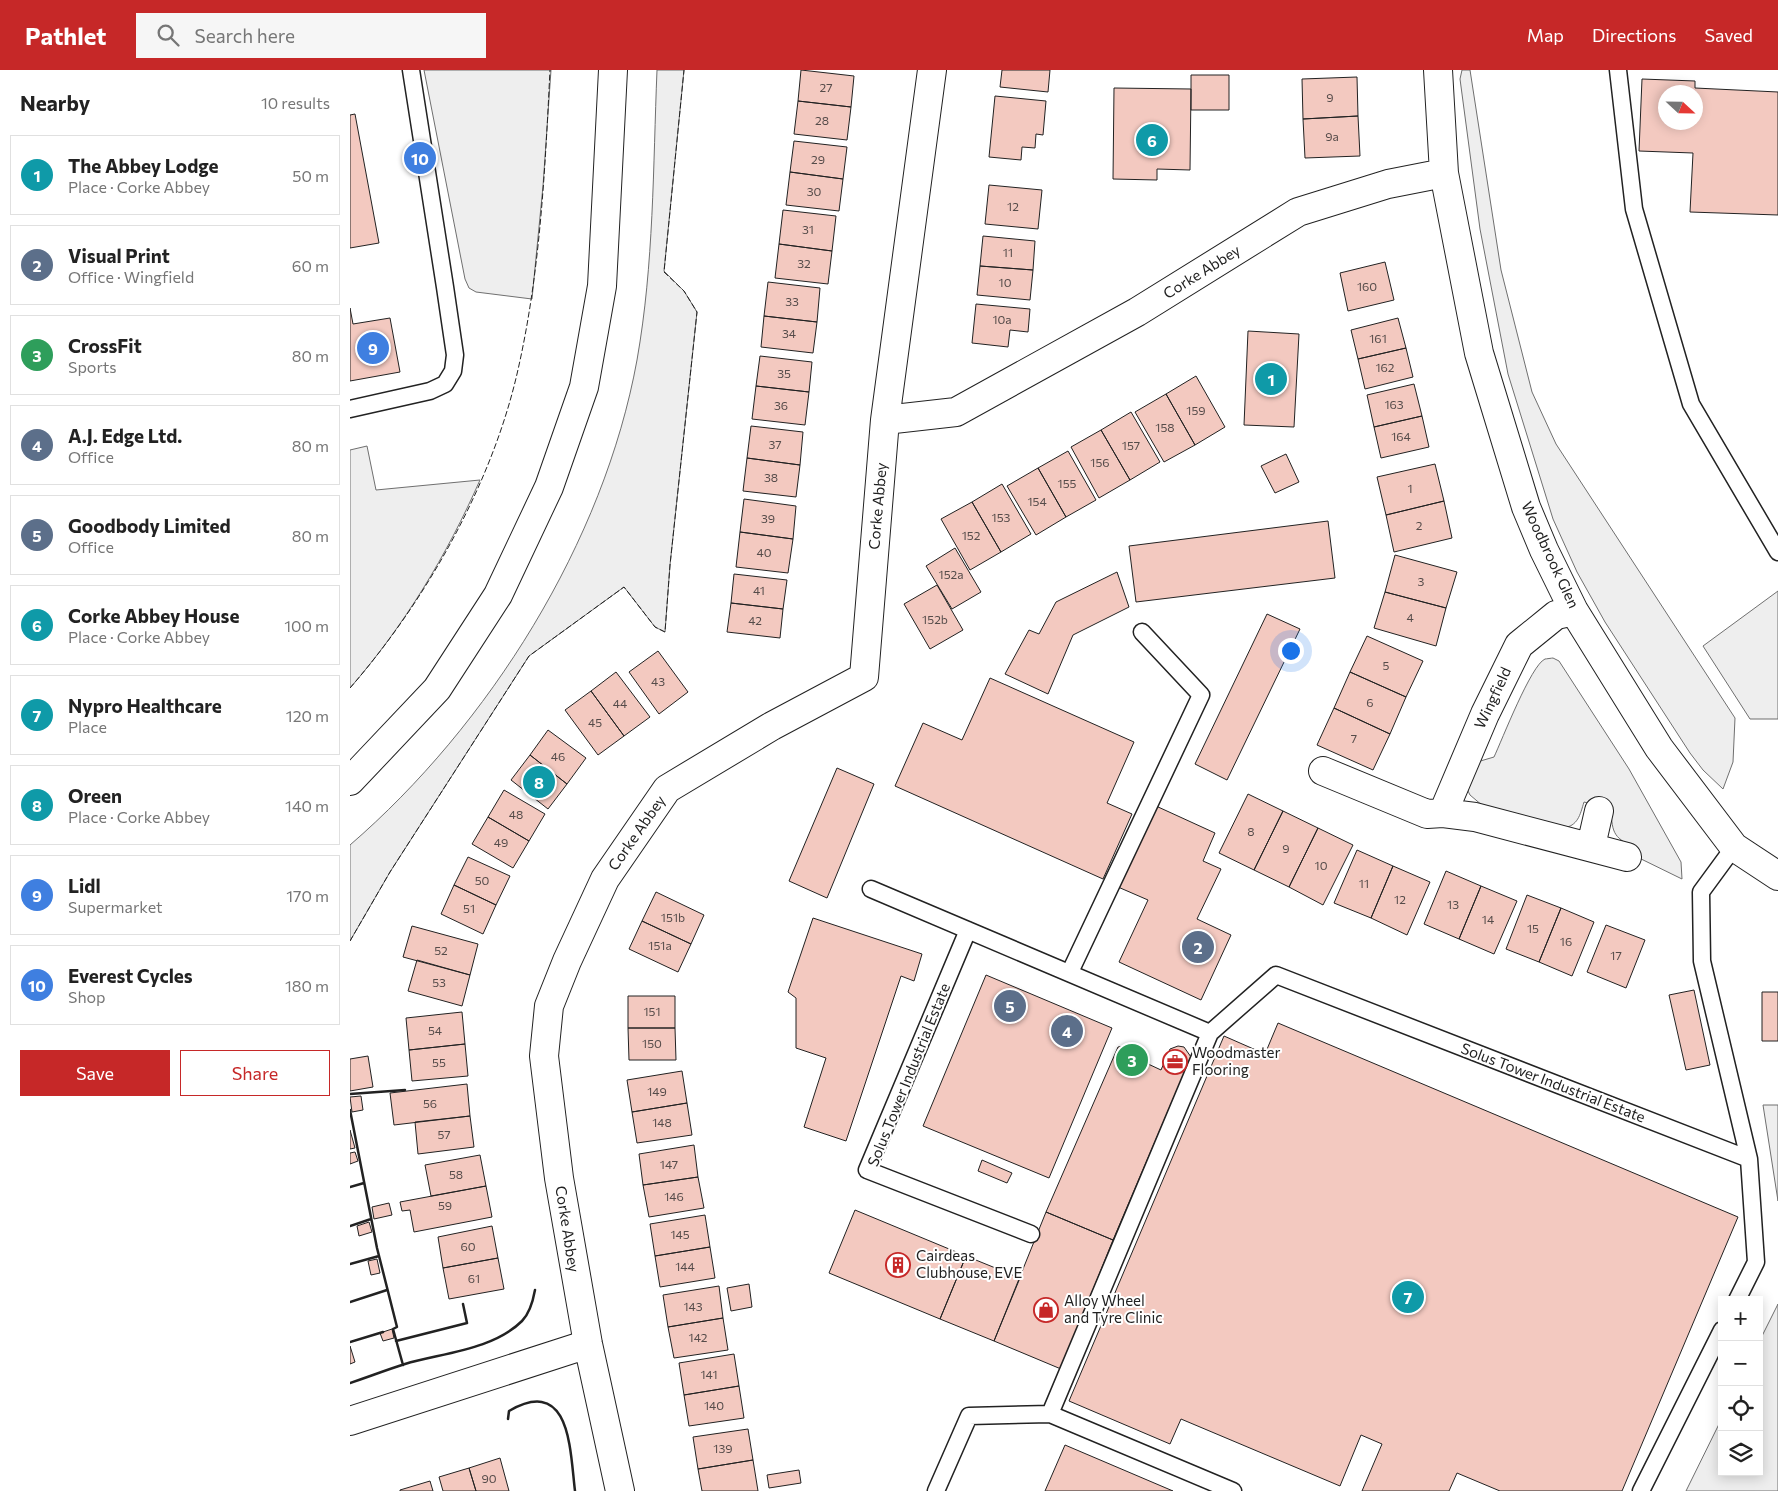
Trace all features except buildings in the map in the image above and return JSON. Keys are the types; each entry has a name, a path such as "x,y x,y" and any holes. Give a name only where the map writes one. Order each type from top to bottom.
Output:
{"street":[{"path":"350,781 437,689 498,595 549,488 584,388 602,286 613,70"},
{"name":"Corke Abbey","path":"620,1491 588,1344 563,1205 544,1056 547,1022 552,998 605,879 667,789 772,726 864,677 885,420 932,70"},
{"name":"Woodbrook Glen","path":"1438,70 1444,173 1479,353 1526,507 1544,550 1574,610 1659,748 1734,846 1778,876"},
{"name":"Corke Abbey","path":"885,420 956,412 1137,312 1298,212 1388,184 1444,173"},
{"name":"Wingfield","path":"1443,813 1485,714 1518,645 1556,615 1574,610"},
{"path":"1323,770 1427,814 1443,813 1475,817 1627,857"},
{"path":"1591,846 1599,811"},
{"path":"350,1422 588,1344"}],"lane":[{"path":"350,409 430,391 444,384 453,371 455,355 411,70"},
{"path":"1618,70 1634,209 1691,404 1778,552"},
{"path":"1070,972 1200,695 1142,632"},
{"path":"1734,846 1701,892 1702,960 1749,1159 1756,1262 1739,1296"},
{"path":"871,889 1070,972 1210,1034 1050,1414"},
{"name":"Solus Tower Industrial Estate","path":"968,930 867,1170 1031,1234"},
{"name":"Solus Tower Industrial Estate","path":"1210,1034 1276,975 1749,1159"},
{"path":"1641,1491 1718,1338"},
{"path":"936,1491 969,1416 1050,1414 1233,1491"}],"shaded area":[{"path":"424,70 551,70 543,186 532,299 476,292 469,288 465,279"},
{"path":"657,70 684,70 664,271 684,291 697,312 670,565 665,632 655,627 624,587 529,656 390,872 350,941 350,845 401,797 449,744 493,687 533,626 568,562 598,496 621,428 637,360 643,324 650,252"},
{"path":"1462,70 1470,70 1501,270 1532,392 1556,444 1735,718 1733,762 1723,789 1703,770 1690,753 1605,622 1577,572 1553,519 1508,374 1480,229 1460,79"},
{"path":"367,446 376,490 480,480 439,562 423,589 388,640 350,688 350,450"},
{"path":"1778,591 1778,719 1750,719 1703,646"},
{"path":"1553,658 1559,661 1629,769 1681,862 1682,879 1635,856 1638,848 1624,842 1616,834 1612,824 1611,809 1584,802 1580,815 1575,822 1563,828 1483,806 1470,795 1467,789 1477,762 1494,757 1532,674 1545,659"},
{"path":"1763,1105 1778,1105 1778,1201"},
{"path":"1778,1304 1778,1491 1686,1491 1718,1426 1718,1476 1763,1476 1763,1334"}],"fence":[{"path":"350,688 404,618 452,541 473,500 505,416 525,337 536,261 550,70"},
{"path":"350,941 390,872 529,656 624,587 655,627 665,632 670,565 697,312 684,291 664,272 684,70"}],"wall":[{"path":"350,1094 405,1090"},
{"path":"350,1110 377,1248 397,1327 393,1329 403,1365"},
{"path":"350,1187 364,1183"},
{"path":"350,1226 371,1219"},
{"path":"350,1264 379,1256"},
{"path":"350,1302 387,1290"},
{"path":"350,1383 405,1364 466,1349 497,1338 510,1331 525,1318 531,1307 535,1290"},
{"path":"396,1341 467,1323 463,1304"},
{"path":"350,1342 383,1332"},
{"path":"508,1419 509,1411 529,1402 545,1403 556,1410 563,1422 568,1439 575,1491"}],"place":[{"name":"Corke Abbey House","path":"1152,140"},
{"name":"Everest Cycles","path":"420,158"},
{"name":"Lidl","path":"373,348"},
{"name":"The Abbey Lodge","path":"1271,379"},
{"name":"Oreen","path":"539,782"},
{"name":"Visual Print","path":"1198,947"},
{"name":"Goodbody Limited","path":"1010,1006"},
{"name":"A.J. Edge Ltd.","path":"1067,1031"},
{"name":"CrossFit","path":"1132,1060"},
{"name":"Woodmaster Flooring","path":"1175,1062"},
{"name":"Cairdeas Clubhouse, EVE","path":"898,1265"},
{"name":"Nypro Healthcare","path":"1408,1297"},
{"name":"Alloy Wheel and Tyre Clinic","path":"1046,1310"}]}
